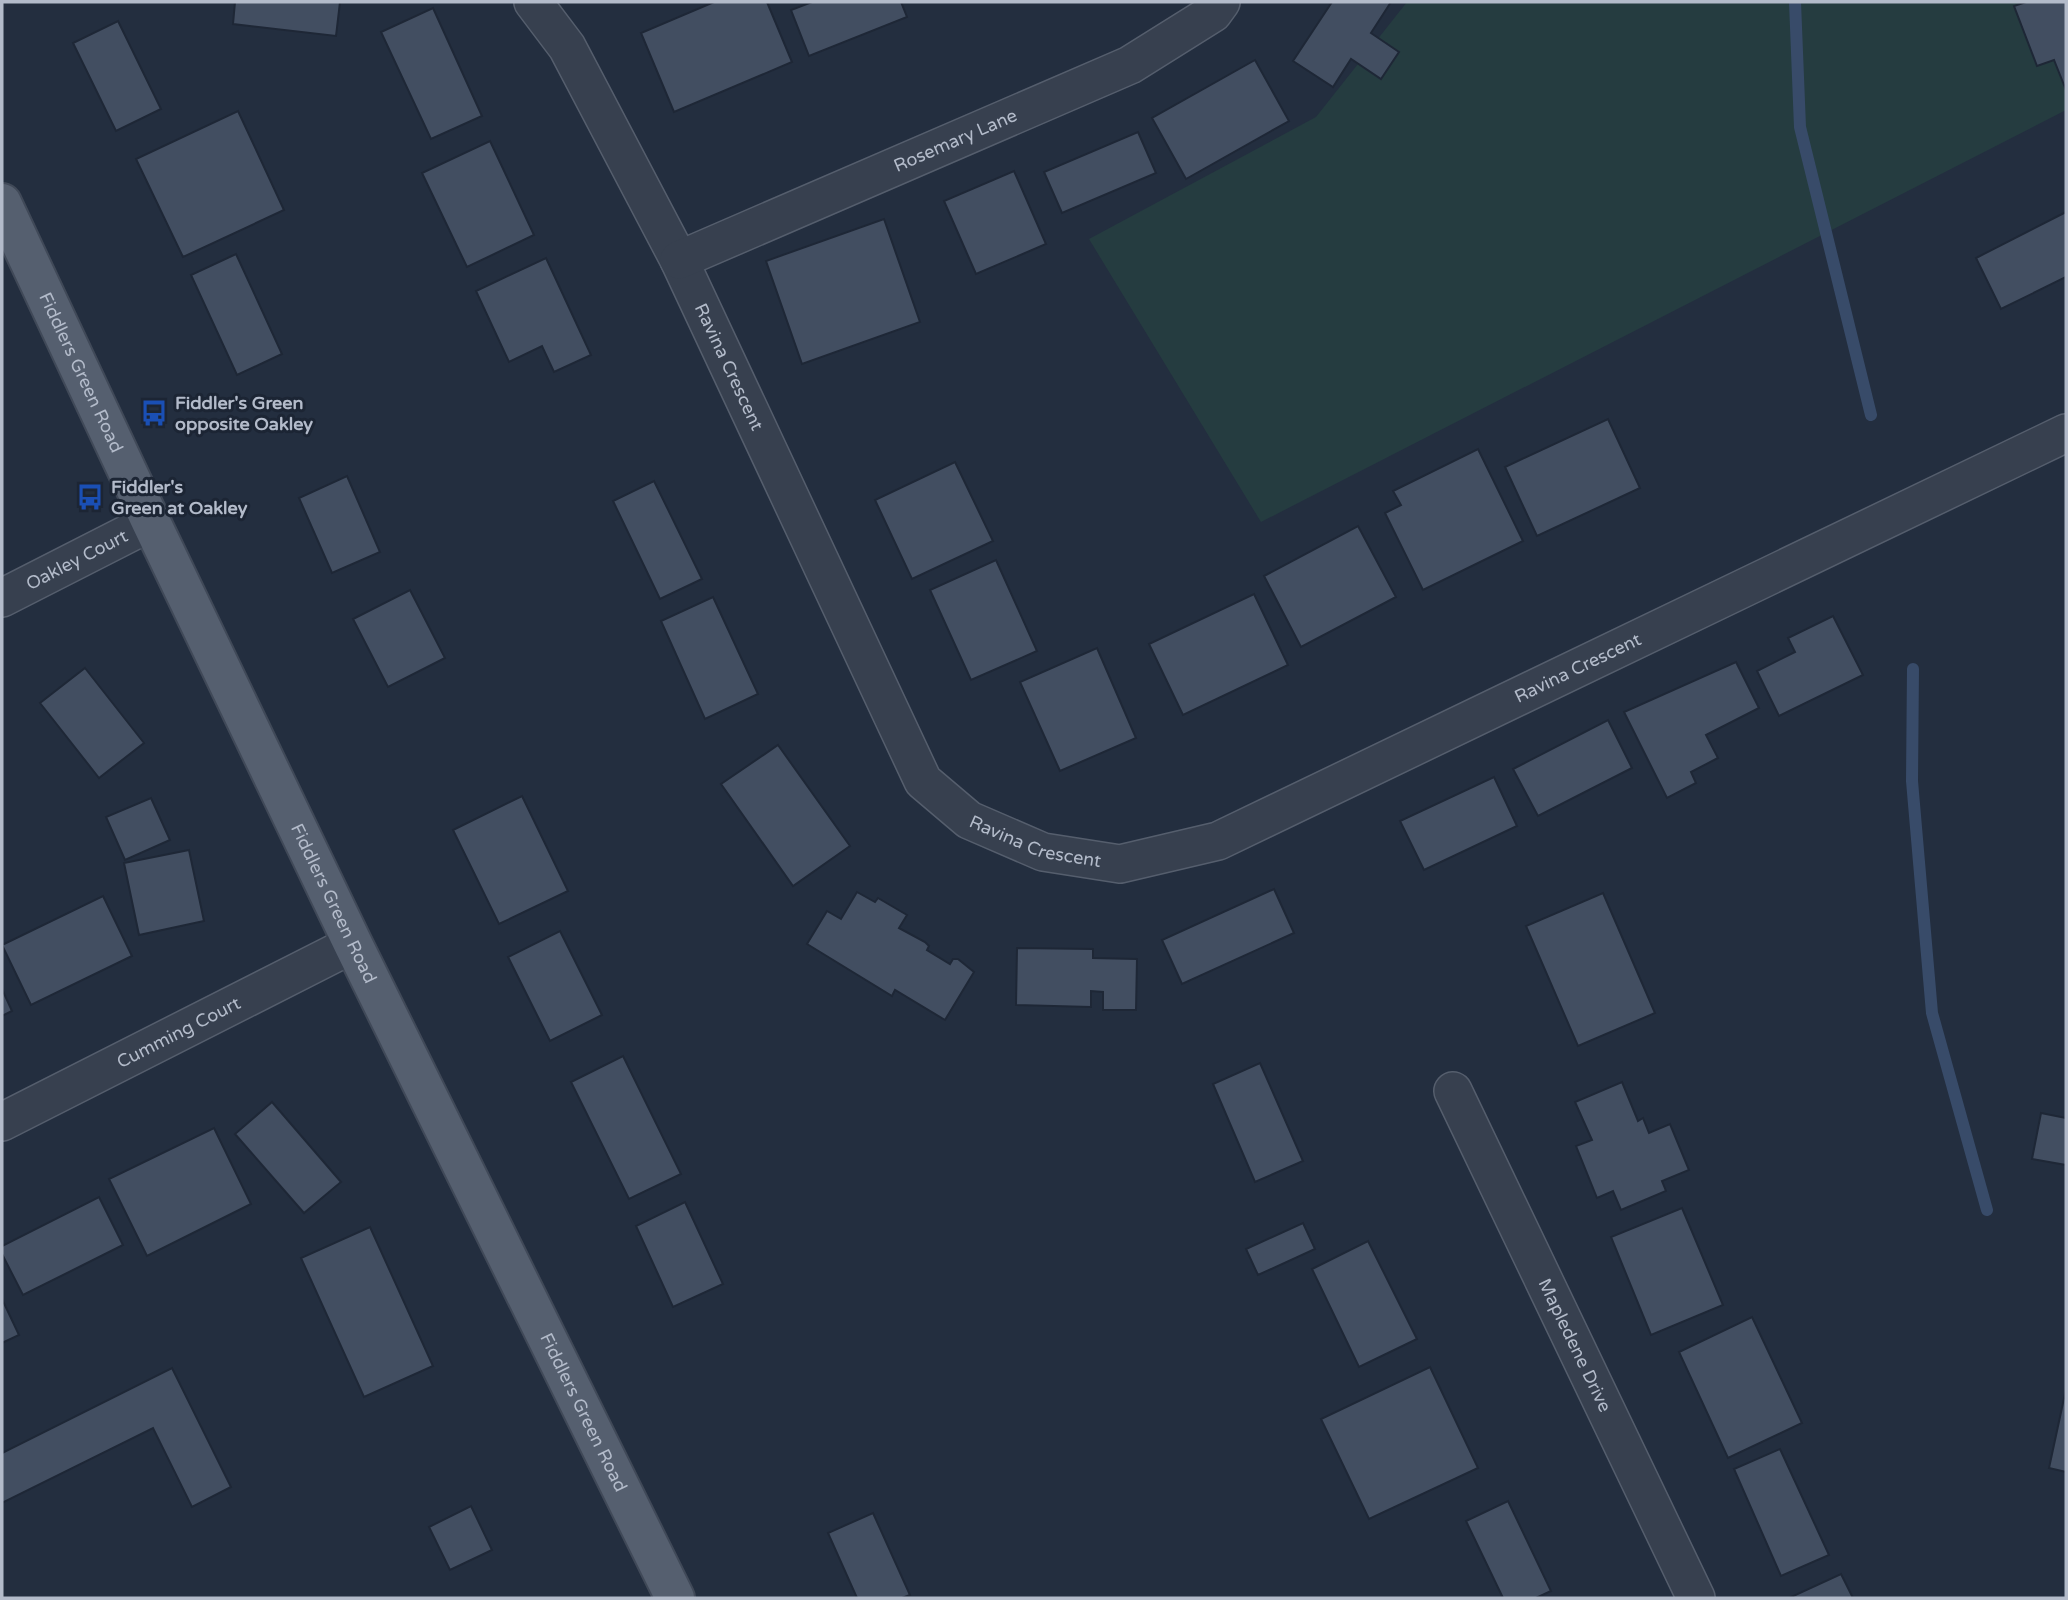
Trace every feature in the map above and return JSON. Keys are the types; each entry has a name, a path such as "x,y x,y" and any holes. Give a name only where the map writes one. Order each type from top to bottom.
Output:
{"main road":[{"name":"Fiddlers Green Road","path":"2,203 353,944 675,1598"}],"street":[{"name":"Ravina Crescent","path":"533,2 567,47 679,260 923,781 969,820 1043,852 1120,863 1218,841 2066,433"},
{"name":"Rosemary Lane","path":"679,260 1130,65 1213,13 1221,2"},
{"name":"Oakley Court","path":"2,598 151,522"},
{"name":"Cumming Court","path":"2,1122 353,944"},
{"name":"Mapledene Drive","path":"1453,1091 1696,1598"}],"green space":[{"path":"1407,2 2057,2 2066,19 2066,110 1261,522 1089,239 1316,117"}],"building":[{"path":"235,2 340,2 336,36 233,24"},
{"path":"714,2 767,2 792,62 674,112 641,33"},
{"path":"812,2 901,2 907,17 809,56 791,10"},
{"path":"1332,2 1391,2 1371,33 1399,52 1381,79 1351,59 1333,87 1293,61"},
{"path":"2026,2 2066,2 2066,90 2054,60 2037,66 2014,6"},
{"path":"433,8 482,116 431,139 381,32"},
{"path":"118,21 161,109 116,131 73,43"},
{"path":"1255,60 1289,121 1186,179 1152,118"},
{"path":"238,111 284,210 183,257 136,159"},
{"path":"1138,132 1156,173 1062,213 1044,172"},
{"path":"490,141 534,235 467,267 422,173"},
{"path":"1014,171 1046,244 976,274 944,201"},
{"path":"2066,212 2066,277 2001,309 1976,258"},
{"path":"884,219 920,322 802,364 766,261"},
{"path":"236,254 282,354 237,375 191,275"},
{"path":"546,258 591,355 554,372 542,346 509,362 476,291"},
{"path":"1608,419 1640,488 1537,536 1505,467"},
{"path":"1478,449 1523,541 1423,590 1385,513 1401,505 1393,491"},
{"path":"955,462 993,541 912,579 875,500"},
{"path":"347,476 380,552 332,573 299,498"},
{"path":"654,481 702,579 660,599 613,501"},
{"path":"1358,526 1396,597 1301,647 1264,576"},
{"path":"996,560 1037,651 971,680 930,590"},
{"path":"410,590 445,658 388,687 353,619"},
{"path":"1254,594 1288,665 1183,715 1149,644"},
{"path":"713,597 758,694 705,719 661,621"},
{"path":"1833,616 1863,675 1779,716 1757,671 1795,652 1788,638"},
{"path":"1097,648 1136,738 1060,771 1020,682"},
{"path":"1736,662 1759,708 1706,735 1718,758 1691,772 1696,783 1667,798 1624,712"},
{"path":"85,668 144,743 99,778 40,703"},
{"path":"1608,720 1632,768 1538,816 1513,769"},
{"path":"778,745 850,846 793,886 721,784"},
{"path":"1494,777 1517,826 1424,870 1400,821"},
{"path":"522,796 568,891 499,924 453,830"},
{"path":"151,798 170,840 125,860 106,817"},
{"path":"189,850 204,921 139,935 124,863"},
{"path":"1274,889 1294,933 1182,984 1162,940"},
{"path":"857,892 875,902 878,898 907,915 899,928 925,942 929,946 927,950 950,964 953,959 958,959 974,972 945,1020 895,990 892,996 807,944 827,911 841,919"},
{"path":"1603,893 1655,1013 1578,1046 1526,926"},
{"path":"103,896 132,956 31,1005 2,945"},
{"path":"560,931 602,1015 550,1041 508,957"},
{"path":"1017,948 1093,949 1093,958 1137,959 1136,1010 1103,1010 1103,992 1091,991 1091,1007 1016,1005"},
{"path":"2,989 12,1011 2,1016"},
{"path":"623,1056 681,1174 629,1199 571,1082"},
{"path":"1260,1063 1303,1161 1255,1182 1213,1084"},
{"path":"1622,1082 1638,1121 1643,1118 1649,1133 1670,1124 1689,1170 1662,1181 1666,1191 1621,1210 1613,1191 1597,1198 1576,1146 1592,1140 1575,1102"},
{"path":"272,1102 341,1182 304,1213 235,1134"},
{"path":"2041,1113 2066,1118 2066,1165 2032,1159"},
{"path":"214,1128 251,1204 147,1256 109,1179"},
{"path":"99,1197 123,1245 23,1295 2,1254 2,1246"},
{"path":"685,1202 723,1284 673,1307 636,1226"},
{"path":"1682,1208 1723,1305 1651,1335 1611,1237"},
{"path":"1303,1223 1315,1249 1258,1275 1246,1249"},
{"path":"370,1227 433,1366 364,1397 301,1258"},
{"path":"1368,1241 1417,1339 1359,1367 1312,1269"},
{"path":"2,1299 19,1335 2,1343"},
{"path":"1752,1317 1802,1423 1728,1458 1679,1352"},
{"path":"1430,1367 1478,1468 1369,1519 1321,1419"},
{"path":"172,1368 231,1487 192,1507 153,1428 2,1503 2,1453"},
{"path":"2066,1389 2066,1472 2049,1468"},
{"path":"1780,1449 1829,1555 1781,1576 1734,1469"},
{"path":"1508,1501 1551,1591 1536,1598 1503,1598 1466,1521"},
{"path":"471,1506 492,1550 450,1570 429,1527"},
{"path":"873,1513 910,1595 902,1598 857,1598 828,1533"},
{"path":"1841,1574 1853,1598 1791,1597"}],"waterway":[{"path":"1795,2 1800,127 1871,415"},
{"path":"1913,669 1912,781 1932,1013 1987,1210"}],"place":[{"name":"Fiddler's Green opposite Oakley","path":"154,413"},
{"name":"Fiddler's Green at Oakley","path":"90,497"}]}
